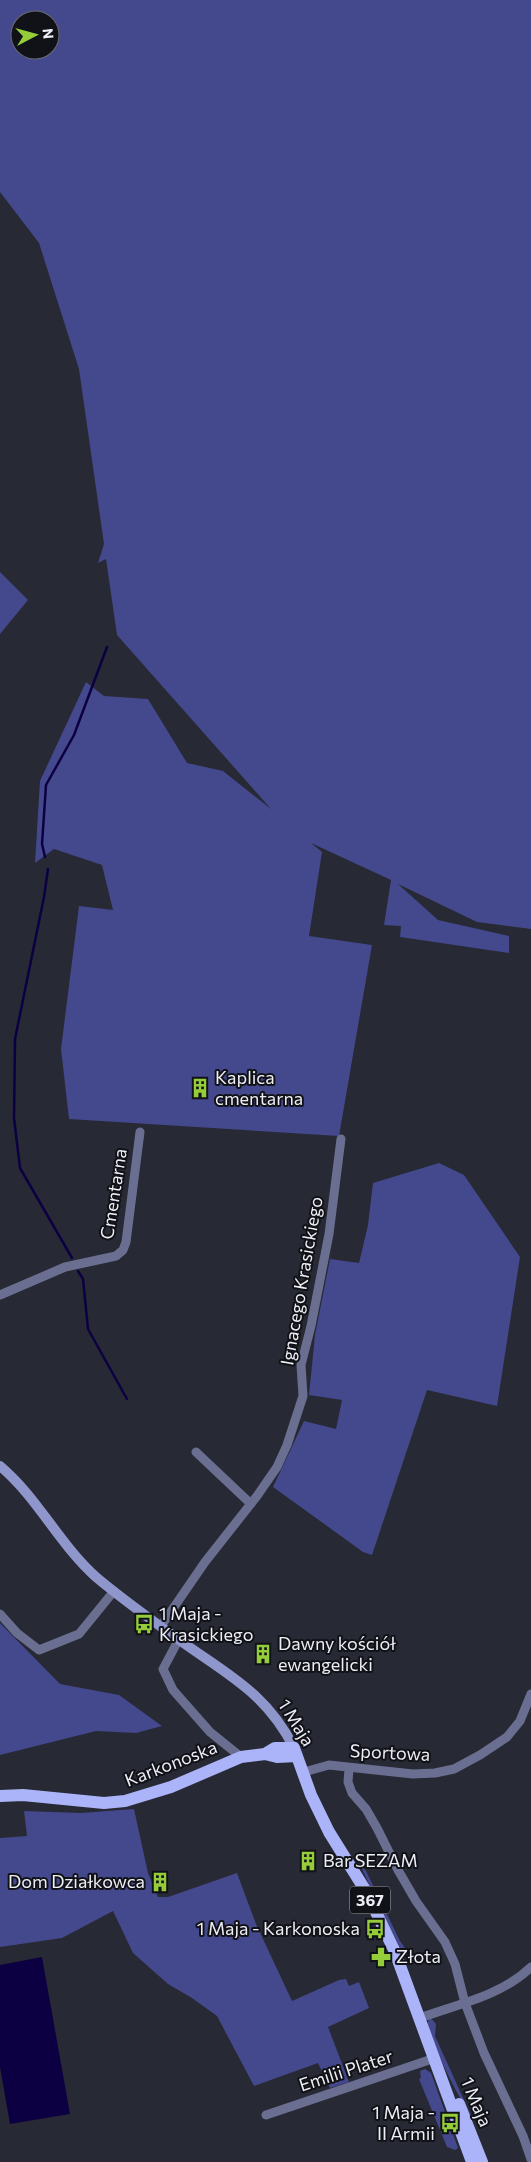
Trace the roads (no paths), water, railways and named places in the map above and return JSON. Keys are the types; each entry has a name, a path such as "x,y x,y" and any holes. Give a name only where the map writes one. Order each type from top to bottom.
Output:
{"main road":[{"name":"Karkonoska","path":"0,1796 23,1795 104,1803 126,1801 171,1787 241,1757 270,1751 277,1757 296,1752"},
{"name":"1 Maja","path":"296,1752 311,1795 328,1832 367,1893 383,1926 420,2018 472,2162"},
{"name":"1 Maja","path":"435,2058 446,2075 460,2105 482,2162"}],"street":[{"name":"Cmentarna","path":"0,1295 65,1267 116,1256 123,1250 126,1242 140,1132"},
{"name":"Ignacego Krasickiego","path":"161,1626 205,1562 251,1504 277,1467 287,1445 303,1396 301,1365 312,1326 329,1234 341,1139"},
{"path":"196,1452 251,1504"},
{"name":"1 Maja","path":"0,1466 17,1480 74,1553 95,1576 256,1694 275,1716 296,1752"},
{"path":"0,1614 18,1633 39,1650 79,1634 114,1591"},
{"path":"179,1639 164,1668 173,1690 210,1732 241,1757"},
{"name":"Sportowa","path":"304,1772 329,1765 349,1769 412,1774 435,1773 454,1769 507,1737 520,1721 531,1694"},
{"path":"270,1751 282,1736 283,1728"},
{"path":"349,1769 348,1782 352,1793 366,1809 416,1901 445,1942 455,1964 465,2003 484,2053 523,2136 531,2159"},
{"path":"420,2018 486,1996 507,1985 531,1967"},
{"name":"Emilii Plater","path":"266,2114 435,2058"}],"waterway":[{"path":"45,857 42,844 46,785 74,735 107,647"},
{"path":"48,869 15,1039 14,1118 20,1168 72,1258"},
{"path":"78,1271 83,1279 88,1329 127,1399"}],"place":[{"name":"Kaplica cmentarna","path":"200,1088"},
{"name":"1 Maja - Krasickiego","path":"144,1624"},
{"name":"Dawny kościół ewangelicki","path":"263,1654"},
{"name":"Bar SEZAM","path":"308,1861"},
{"name":"Dom Działkowca","path":"160,1882"},
{"name":"1 Maja - Karkonoska","path":"375,1929"},
{"name":"Złota","path":"381,1957"},
{"name":"1 Maja - II Armii","path":"450,2123"}]}
